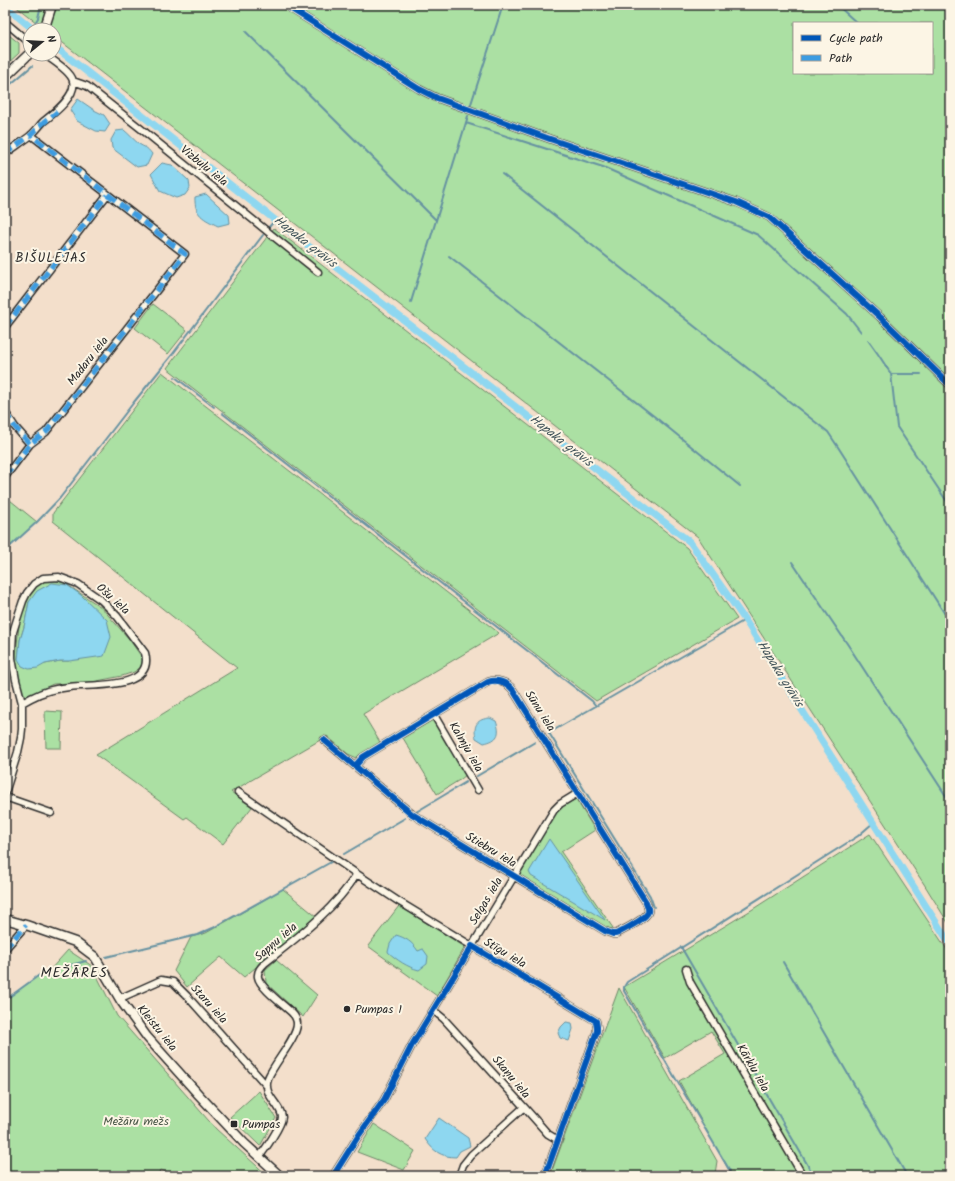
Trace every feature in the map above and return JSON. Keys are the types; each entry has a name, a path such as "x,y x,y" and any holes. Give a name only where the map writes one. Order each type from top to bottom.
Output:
{"street":[{"path":"47,22 52,5"},
{"path":"285,5 419,89 438,98 550,139 736,202 769,217 880,317 950,385"},
{"path":"5,22 22,36"},
{"path":"5,77 22,61"},
{"path":"5,154 31,135 57,112 73,90 73,81 69,73 55,62"},
{"name":"Vizbuļu iela","path":"73,81 87,86 318,272"},
{"path":"5,327 107,195 31,135"},
{"name":"Madaru iela","path":"5,478 30,444 46,432 185,254 107,195"},
{"path":"5,412 30,444"},
{"name":"Ošu iela","path":"5,793 21,738 22,703 12,658 13,632 27,593 34,584 44,578 59,577 78,584 101,600 117,616 145,653 146,668 138,677 117,684 78,686 53,690 30,698 22,703"},
{"name":"Sūnu iela","path":"355,766 363,758 488,682 497,681 505,683 513,690 646,902"},
{"name":"Kalmju iela","path":"434,715 478,790"},
{"name":"Stiebru iela","path":"324,740 412,814 605,932 613,934 620,932 646,916 648,910 646,902"},
{"path":"238,792 398,901 472,946"},
{"name":"Selgas iela","path":"472,946 554,810 560,804 578,793"},
{"path":"5,796 51,813"},
{"name":"Sapņu iela","path":"267,1086 269,1076 294,1034 297,1023 296,1018 292,1013 262,985 258,979 259,970 265,963 324,915 352,883 357,874"},
{"name":"Kleistu iela","path":"5,919 75,942 96,957 121,1001 148,1037 244,1143 280,1176"},
{"path":"5,949 26,925"},
{"name":"Stīgu iela","path":"333,1176 359,1135 384,1100 405,1058 472,946 596,1022 597,1031 545,1176"},
{"name":"Kārklu iela","path":"686,969 690,982 803,1176"},
{"name":"Staru iela","path":"121,1001 124,997 161,980 173,982 267,1086"},
{"name":"Skaņu iela","path":"433,1010 444,1018 524,1107 471,1155 463,1166 459,1176"},
{"path":"259,1157 282,1118 268,1092 267,1086"},
{"path":"524,1107 548,1134 558,1140"}],"green space":[{"path":"14,5 950,5 950,533 948,529 945,531 950,540 950,926 698,537 62,42 62,22 36,22"},
{"path":"5,32 19,43 19,53 5,66"},
{"path":"274,228 687,548 737,619 596,701 167,368"},
{"path":"153,304 187,330 168,354 135,328"},
{"path":"162,372 499,633 363,714 381,744 357,758 348,754 327,736 231,792 252,807 223,844 187,817 184,819 96,755 237,668 53,521 53,513"},
{"path":"5,496 37,522 5,551"},
{"path":"45,580 63,582 101,607 129,639 143,659 141,667 134,672 122,676 92,682 53,684 27,696 21,691 15,663 20,617 29,593","holes":["29,602 69,661 45,664 18,659 20,640"]},
{"path":"45,711 62,712 61,748 46,748"},
{"path":"433,720 466,775 437,794 403,738"},
{"path":"576,799 595,830 561,852 613,928 610,930 519,876 558,809"},
{"path":"870,834 950,954 950,1176 732,1176 679,1081 725,1054 711,1031 665,1058 624,987 753,909"},
{"path":"283,889 317,917 244,977 221,957 187,987 174,971 191,937 206,933"},
{"path":"399,906 465,947 437,996 368,946"},
{"name":"Mežāru mežs","path":"68,950 92,966 117,1016 216,1129 268,1176 176,1176 161,1170 155,1176 5,1176 5,1000 38,976 49,971"},
{"path":"276,960 317,995 303,1017 266,983 265,970"},
{"path":"619,988 717,1161 715,1174 712,1176 550,1176"},
{"path":"259,1091 276,1118 260,1146 230,1117"},
{"path":"374,1124 415,1151 404,1170 357,1152"}],"water":[{"path":"78,99 104,115 110,124 105,132 96,131 77,121 70,110"},
{"path":"124,130 139,144 147,148 152,154 147,165 137,167 112,148 111,140 116,131"},
{"path":"162,163 172,165 189,181 190,188 185,195 176,198 160,191 151,174"},
{"path":"206,194 229,215 230,223 218,226 201,216 196,208 195,197"},
{"path":"52,583 67,585 81,595 107,620 111,637 104,656 60,661 45,664 38,668 29,669 22,666 18,659 20,640 29,602 37,591"},
{"path":"490,718 496,721 498,733 495,738 484,743 476,738 475,730 479,721"},
{"path":"549,839 605,920 531,876 529,872"},
{"path":"396,935 408,941 418,951 423,949 428,956 427,964 419,970 415,969 402,963 388,952 390,944"},
{"path":"566,1022 572,1023 573,1029 569,1041 560,1038 558,1033"},
{"path":"439,1118 468,1138 470,1146 460,1151 456,1157 446,1156 438,1152 431,1147 425,1139"}],"waterway":[{"path":"36,22 41,5"},
{"path":"470,107 503,5"},
{"path":"837,5 856,22"},
{"name":"Hapaka grāvis","path":"5,6 24,22"},
{"path":"246,32 436,220"},
{"name":"Hapaka grāvis","path":"62,52 275,220 690,542 745,620 950,944"},
{"path":"5,89 32,66"},
{"path":"411,302 468,116"},
{"path":"466,123 603,167 758,235 847,314 861,332"},
{"path":"502,174 828,432 950,622"},
{"path":"269,227 275,220"},
{"path":"5,551 37,522 60,498 172,355 263,235"},
{"path":"449,256 655,417 740,486"},
{"path":"868,340 891,374 897,427 950,506"},
{"path":"891,374 921,374"},
{"path":"175,377 214,407"},
{"path":"222,413 592,701 596,706"},
{"path":"792,562 950,802"},
{"path":"654,907 650,896 549,733 745,620"},
{"path":"477,776 535,742"},
{"path":"416,812 466,782"},
{"path":"344,854 405,818"},
{"path":"730,1171 624,991 624,987 627,982 858,836 873,823"},
{"path":"106,957 197,935 213,928 331,862"},
{"path":"681,947 814,1176"},
{"path":"5,1000 38,976 49,971 86,961"},
{"path":"783,962 907,1176"}],"marked path":[{"path":"5,154 31,135 57,112"},
{"path":"5,477 30,444 46,432 185,254 31,135"},
{"path":"5,327 107,195"},
{"path":"5,412 15,427 30,444"},
{"path":"5,949 26,925"}],"cycle path":[{"path":"285,5 419,89 437,98 550,139 736,202 769,217 880,317 950,385"},
{"path":"324,740 412,814 605,931 616,934 639,921 648,912 646,902 513,690 505,683 495,681 488,682 363,757 355,766"},
{"path":"333,1176 359,1135 384,1100 412,1045 472,946 596,1021 597,1031 545,1176"}],"place":[{"name":"Pumpas 1","path":"347,1009"},
{"name":"Pumpas","path":"234,1124"}],"district":[{"name":"BIŠULEJAS","path":"51,258"},
{"name":"MEŽĀRES","path":"74,973"}]}
